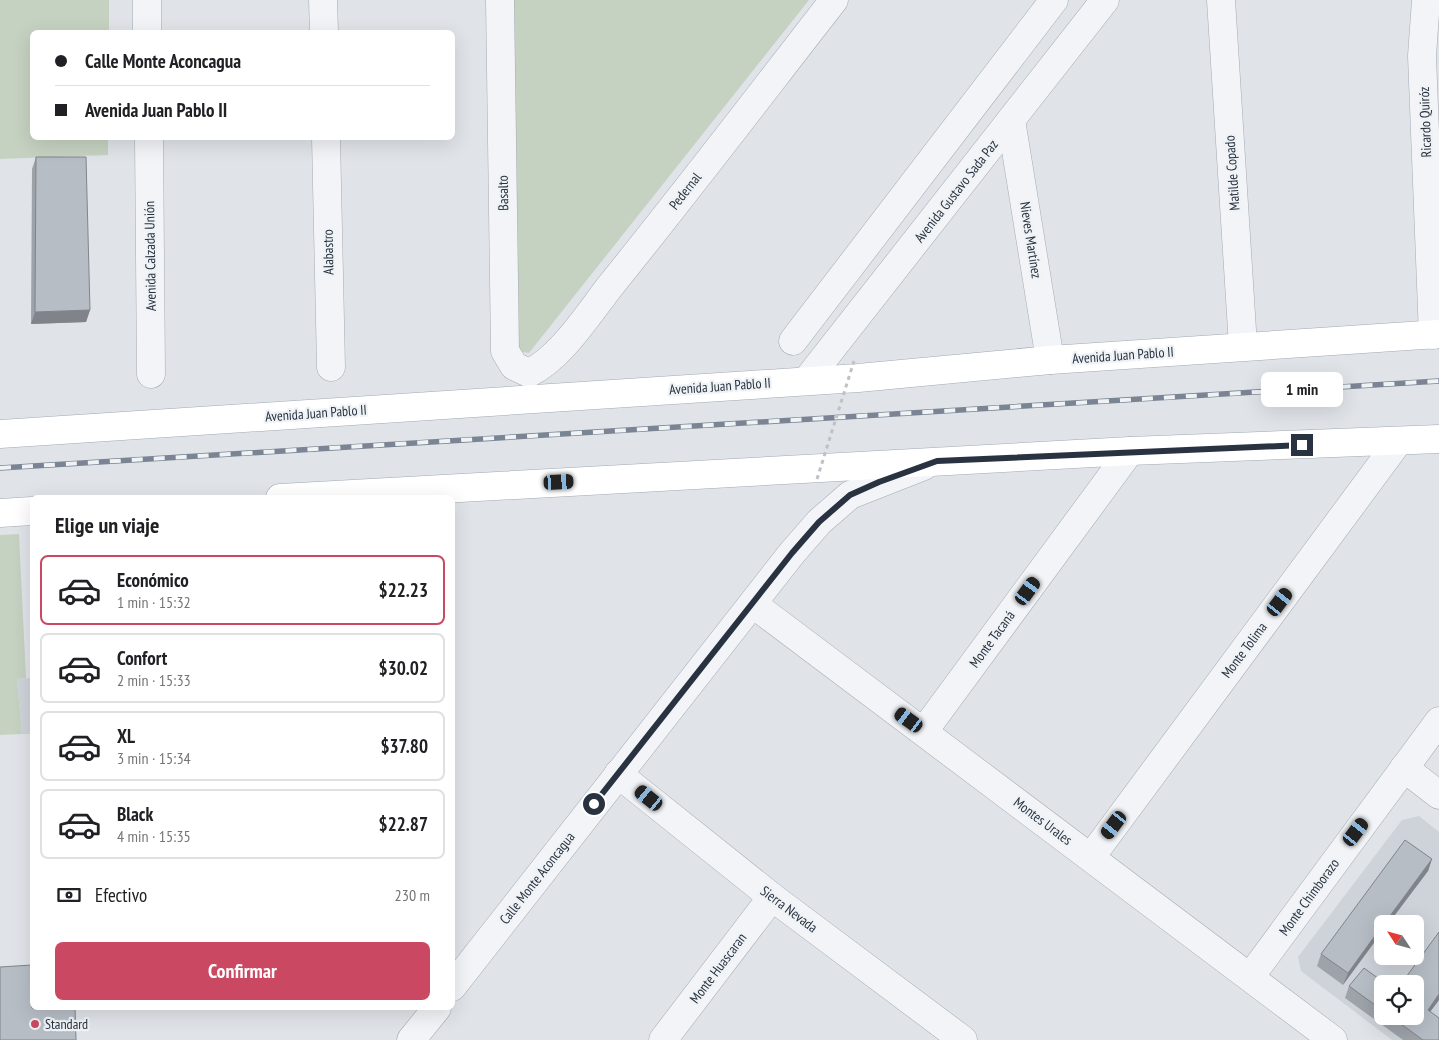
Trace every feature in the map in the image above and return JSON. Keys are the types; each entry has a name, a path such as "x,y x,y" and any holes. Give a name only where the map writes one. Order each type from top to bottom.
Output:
{"main road":[{"name":"Avenida Juan Pablo II","path":"0,434 858,378 1050,360 1436,334"},
{"path":"320,495 1130,451 1439,439"},
{"path":"0,513 30,511"}],"street":[{"path":"147,0 147,30"},
{"path":"323,0 324,30"},
{"name":"Basalto","path":"500,0 505,351 514,366 529,373"},
{"name":"Pedernal","path":"529,373 538,369 556,353 640,249 834,0"},
{"path":"793,341 1054,0"},
{"name":"Avenida Gustavo Sada Paz","path":"807,380 843,338 1105,0"},
{"name":"Matilde Copado","path":"1221,0 1243,346"},
{"name":"Ricardo Quiróz","path":"1426,0 1422,56 1436,334"},
{"name":"Nieves Martínez","path":"1011,120 1050,360"},
{"name":"Avenida Calzada Unión","path":"149,140 152,374"},
{"name":"Alabastro","path":"326,140 331,367"},
{"name":"Monte Tolima","path":"1090,857 1398,442"},
{"name":"Monte Tacaná","path":"924,731 1130,451"},
{"name":"Calle Monte Aconcagua","path":"455,983 792,553 836,506 850,495 879,482 937,461"},
{"name":"Montes Urales","path":"753,604 1333,1040"},
{"name":"Monte Chimborazo","path":"1250,977 1439,721"},
{"path":"1404,768 1439,795"},
{"name":"Sierra Nevada","path":"618,774 772,897 933,1031 963,1040"},
{"name":"Monte Huascaran","path":"663,1040 772,897"},
{"path":"412,1040 435,1010"}],"path":[{"path":"818,479 854,361"}],"shaded area":[{"path":"30,678 30,734 22,734 17,679"},
{"path":"1419,816 1439,832 1439,1040 1392,1040 1301,971 1298,957 1402,820"}],"green space":[{"path":"0,0 109,0 109,30 30,30 30,140 108,140 108,155 0,159"},
{"path":"513,0 809,0 529,353 516,351"},
{"path":"19,534 26,678 17,679 22,734 0,735 0,535"}],"building":[{"path":"36,157 86,157 90,310 35,312"},
{"path":"1405,840 1432,859 1391,915 1374,915 1374,937 1348,973 1321,954"},
{"path":"1439,932 1439,994 1428,1010 1439,1018 1439,1040 1423,1040 1402,1025 1424,1025 1424,975 1408,975 1415,965 1424,965 1424,953"},
{"name":"Standard","path":"30,965 30,1010 75,1010 76,1040 0,1040 0,967"},
{"path":"1364,968 1374,975 1374,1004 1349,986"}],"railway":[{"path":"0,468 1439,381"}],"place":[{"name":"Standard","path":"35,1024"}],"route":[{"path":"594,804 792,553 819,522 850,495 879,482 937,461 1130,451 1302,445"}]}
